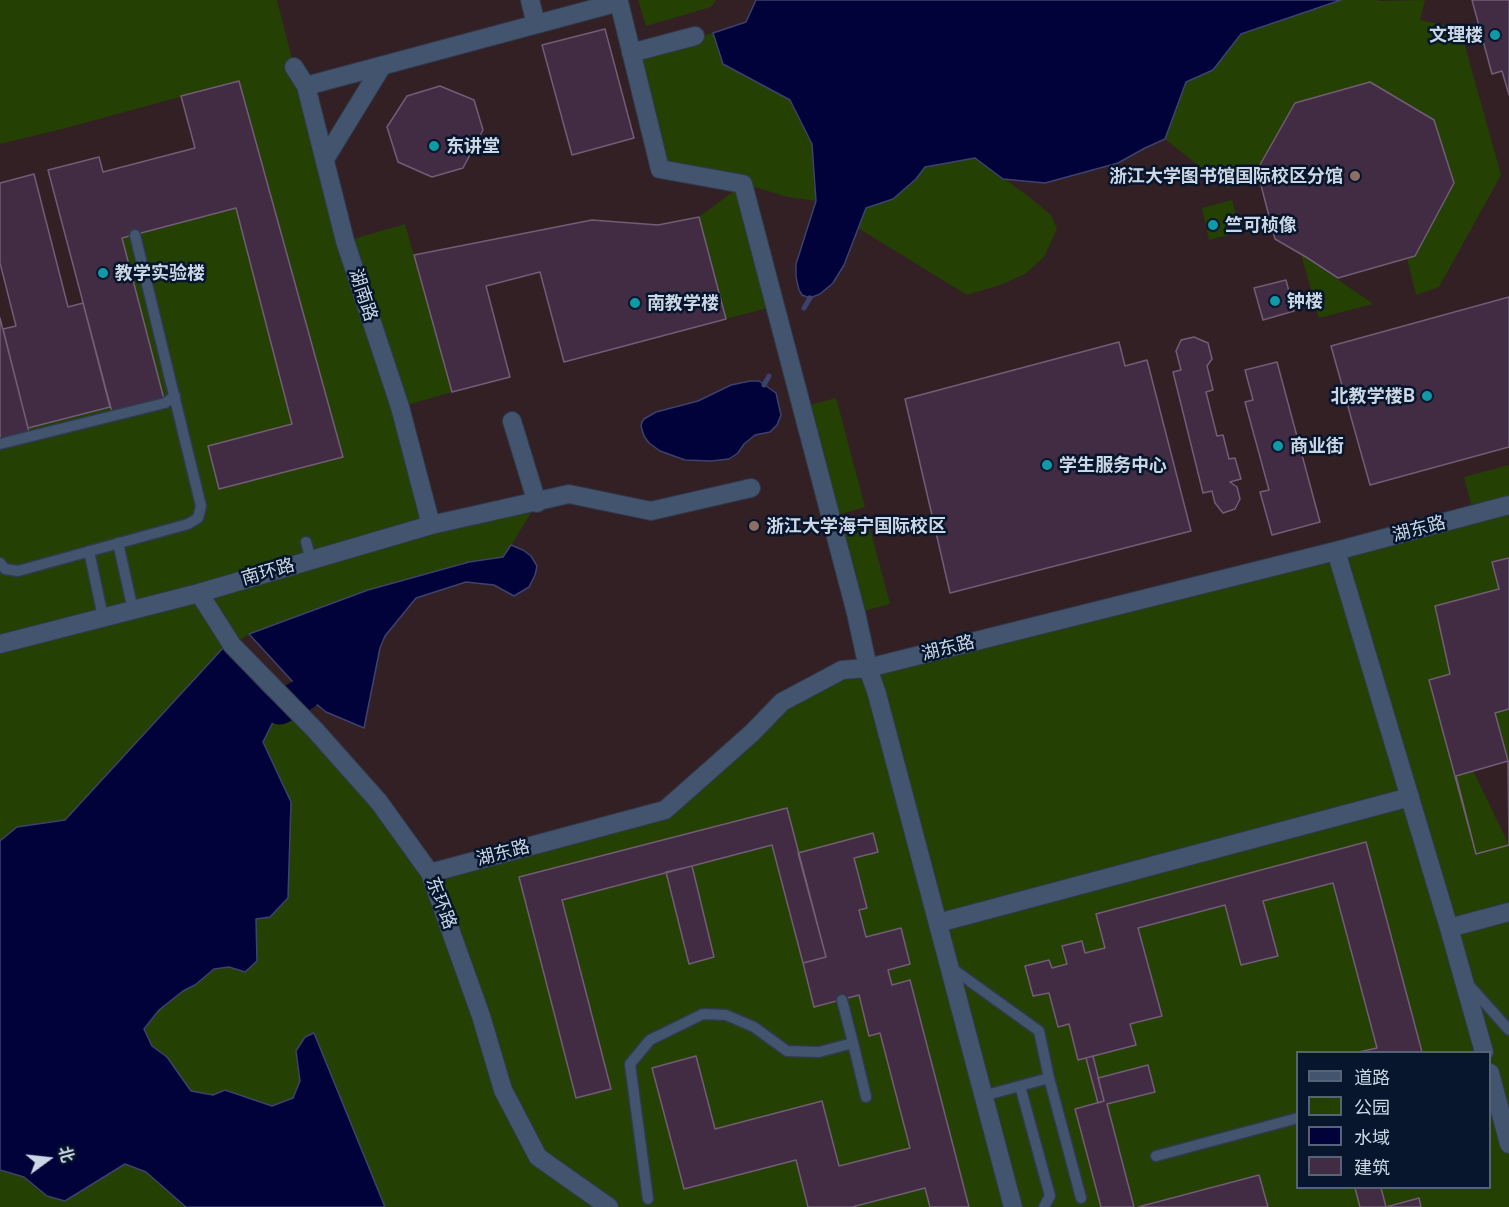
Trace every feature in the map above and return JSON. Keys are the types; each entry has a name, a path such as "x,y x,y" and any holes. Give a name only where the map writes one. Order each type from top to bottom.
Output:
{"street":[{"path":"530,0 536,24"},
{"path":"306,86 618,2 660,169 743,184 856,613 868,668 878,694 1013,1207"},
{"path":"631,53 695,36"},
{"path":"325,159 382,66"},
{"name":"湖南路","path":"294,67 306,86 345,241 400,407 431,525"},
{"path":"512,421 537,502"},
{"name":"南环路","path":"0,644 199,593 431,525 569,494 651,511 751,488"},
{"name":"湖东路","path":"430,873 665,810 753,733 782,702 842,670 868,668 1336,551 1509,505"},
{"path":"1336,551 1483,1051"},
{"name":"东环路","path":"199,593 232,645 315,730 379,802 430,873 482,1016 503,1090 538,1157 609,1207"},
{"path":"938,923 1410,797"},
{"path":"1449,928 1509,912"},
{"path":"1491,1076 1505,1111 1509,1143"}],"lane":[{"path":"0,563 5,568 18,571 188,524 198,518 201,506 135,235"},
{"path":"0,444 165,403 175,396"},
{"path":"306,542 311,560"},
{"path":"118,543 133,610"},
{"path":"89,551 103,617"},
{"path":"950,967 1039,1031 1081,1198"},
{"path":"1463,978 1509,1030"},
{"path":"842,1000 866,1098"},
{"path":"648,1199 630,1064 650,1040 703,1014 726,1015 754,1027 787,1051 819,1052 853,1043"},
{"path":"984,1096 1049,1078"},
{"path":"1020,1086 1050,1196 1044,1207"},
{"path":"1156,1156 1296,1119"}],"shaded area":[{"name":"浙江大学海宁国际校区","path":"0,0 1509,0 1509,1207 0,1207"}],"green space":[{"path":"0,0 277,0 294,67 346,241 405,224 452,392 400,407 431,524 537,503 504,557 469,562 368,590 249,634 232,645 65,820 17,827 0,841 0,444 28,428 110,407 113,416 122,238 236,208 292,424 343,456 239,81 0,144"},
{"path":"638,0 716,0 711,7 646,26"},
{"path":"1341,0 1425,0 1420,20 1460,28 1501,175 1439,287 1416,295 1407,258 1415,256 1454,183 1434,120 1370,82 1295,103 1257,170 1227,188 1165,139 1186,82 1213,70 1241,34"},
{"path":"713,33 723,64 790,100 812,144 816,201 788,197 744,184 775,306 726,319 699,217 742,185 660,169 631,53"},
{"path":"975,158 1051,215 1057,229 1044,257 1025,274 1003,284 967,295 858,228 866,208 893,199 916,179 925,167"},
{"path":"1232,200 1240,232 1209,240 1202,208"},
{"path":"1301,254 1373,304 1319,318"},
{"path":"836,398 865,507 831,517 802,407"},
{"path":"1509,465 1509,558 1493,562 1499,589 1435,606 1450,674 1429,680 1509,845 1509,1144 1491,1077 1491,1051 1422,1051 1366,842 1096,914 1105,948 1085,953 1082,941 1062,946 1067,964 1052,968 1049,960 1026,966 1033,996 1049,993 1057,1027 1069,1024 1136,1044 1130,1024 1161,1015 1138,928 1225,905 1242,965 1278,956 1263,901 1333,883 1377,1048 1364,1051 1296,1051 1296,1189 1355,1189 1360,1207 1268,1207 1259,1175 1134,1207 1107,1104 1155,1092 1148,1065 1104,1101 1075,1109 1101,1207 385,1207 314,1033 296,1051 300,1081 293,1098 272,1106 225,1090 213,1095 191,1091 167,1057 152,1046 144,1029 159,1010 214,969 257,960 256,919 291,802 263,742 280,708 315,730 431,873 665,810 752,733 842,670 1474,514 1464,477"},
{"path":"869,525 890,604 856,613 835,534"},
{"path":"1509,709 1509,764 1495,713"},
{"path":"1491,1084 1509,1153 1509,1207 1421,1207 1419,1198 1386,1207 1381,1189 1491,1189"},
{"path":"125,1164 146,1172 186,1207 0,1207 0,1170 24,1177 47,1196 77,1194"}],"water":[{"path":"756,0 1341,0 1241,34 1213,70 1186,82 1165,139 1118,163 1045,183 1003,179 975,158 925,167 916,179 893,199 866,208 844,265 833,283 820,294 810,298 802,295 799,290 796,264 816,201 812,144 790,100 723,64 713,33 746,22"},
{"path":"759,381 776,393 781,415 777,425 770,432 755,435 729,459 685,460 660,451 644,436 642,422 656,412 698,401 731,385"},
{"path":"511,545 531,556 537,566 529,587 514,596 494,585 466,582 416,598 385,636 380,648 364,728 326,712 304,694 249,634 368,590 469,562 503,557"},
{"path":"223,648 280,708 263,742 291,802 288,898 270,917 256,919 257,961 245,972 229,967 214,969 159,1010 144,1029 152,1046 167,1057 191,1091 213,1095 225,1090 272,1106 293,1098 300,1081 296,1051 305,1037 314,1033 385,1207 186,1207 146,1172 125,1164 65,1201 47,1196 24,1177 0,1170 0,841 17,827 65,820"}],"building":[{"name":"文理楼","path":"1472,0 1509,0 1509,95 1502,71 1492,74"},
{"path":"605,29 634,138 572,155 542,45"},
{"name":"教学实验楼","path":"239,81 343,457 219,489 208,446 292,424 236,208 122,238 165,403 113,416 48,170 99,157 103,172 195,148 181,96"},
{"name":"浙江大学图书馆国际校区分馆","path":"1370,82 1434,120 1454,183 1415,256 1338,278 1275,239 1257,170 1295,103"},
{"name":"东讲堂","path":"440,86 474,100 483,130 463,168 432,177 398,162 387,127 407,96"},
{"path":"34,174 68,307 83,303 110,407 28,428 3,329 16,326 0,263 0,183"},
{"name":"南教学楼","path":"699,217 726,319 564,362 540,272 486,286 510,377 452,392 414,255 592,220 658,225"},
{"name":"钟楼","path":"1286,280 1294,311 1263,320 1254,288"},
{"name":"北教学楼B","path":"1509,297 1509,447 1370,485 1331,346"},
{"path":"0,318 30,436 0,444"},
{"name":"商业街","path":"1194,337 1208,343 1212,359 1207,366 1213,390 1206,392 1217,436 1223,435 1229,459 1235,458 1241,479 1230,482 1237,487 1240,499 1235,509 1223,513 1215,503 1212,491 1203,493 1173,372 1181,370 1176,351 1181,340"},
{"name":"学生服务中心","path":"1119,342 1125,366 1147,360 1191,531 950,593 905,399"},
{"name":"商业街","path":"1277,362 1320,522 1272,535 1260,492 1269,490 1245,402 1253,400 1245,370"},
{"path":"1509,558 1509,709 1495,713 1509,764 1509,845 1476,854 1429,680 1450,674 1435,606 1499,589 1492,562"},
{"path":"1508,761 1509,845 1476,854 1456,776"},
{"path":"787,808 826,957 803,963 772,845 562,900 611,1089 576,1098 519,877"},
{"path":"873,833 878,852 854,858 867,908 859,910 866,937 901,928 910,964 888,970 892,985 910,980 969,1207 930,1207 925,1188 852,1207 808,1207 796,1160 684,1189 652,1068 696,1056 715,1129 822,1101 839,1166 910,1148 880,1033 869,1036 859,995 814,1007 803,963 826,957 798,853"},
{"path":"1366,842 1422,1051 1364,1051 1377,1048 1333,883 1263,901 1278,956 1241,965 1225,905 1138,928 1162,1016 1130,1024 1136,1045 1078,1060 1069,1024 1058,1027 1049,993 1033,996 1025,966 1049,960 1052,968 1067,964 1062,946 1082,941 1085,953 1105,948 1096,914"},
{"path":"692,866 714,957 689,964 666,872"},
{"path":"1093,1056 1104,1101 1098,1103 1086,1058"},
{"path":"1148,1065 1155,1092 1107,1104 1134,1207 1101,1207 1075,1109 1104,1101 1098,1078"},
{"path":"1259,1175 1268,1207 1138,1207"},
{"path":"1355,1189 1381,1189 1386,1207 1360,1207"},
{"path":"1419,1198 1421,1207 1386,1207"}],"waterway":[{"path":"804,308 810,298"},
{"path":"764,385 769,376"},
{"path":"280,708 304,694"}],"place":[{"name":"文理楼","path":"1495,35"},
{"name":"东讲堂","path":"434,146"},
{"name":"浙江大学图书馆国际校区分馆","path":"1355,176"},
{"name":"竺可桢像","path":"1213,225"},
{"name":"教学实验楼","path":"103,273"},
{"name":"钟楼","path":"1275,301"},
{"name":"南教学楼","path":"635,303"},
{"name":"北教学楼B","path":"1427,396"},
{"name":"商业街","path":"1278,446"},
{"name":"学生服务中心","path":"1047,465"},
{"name":"浙江大学海宁国际校区","path":"754,526"}]}
